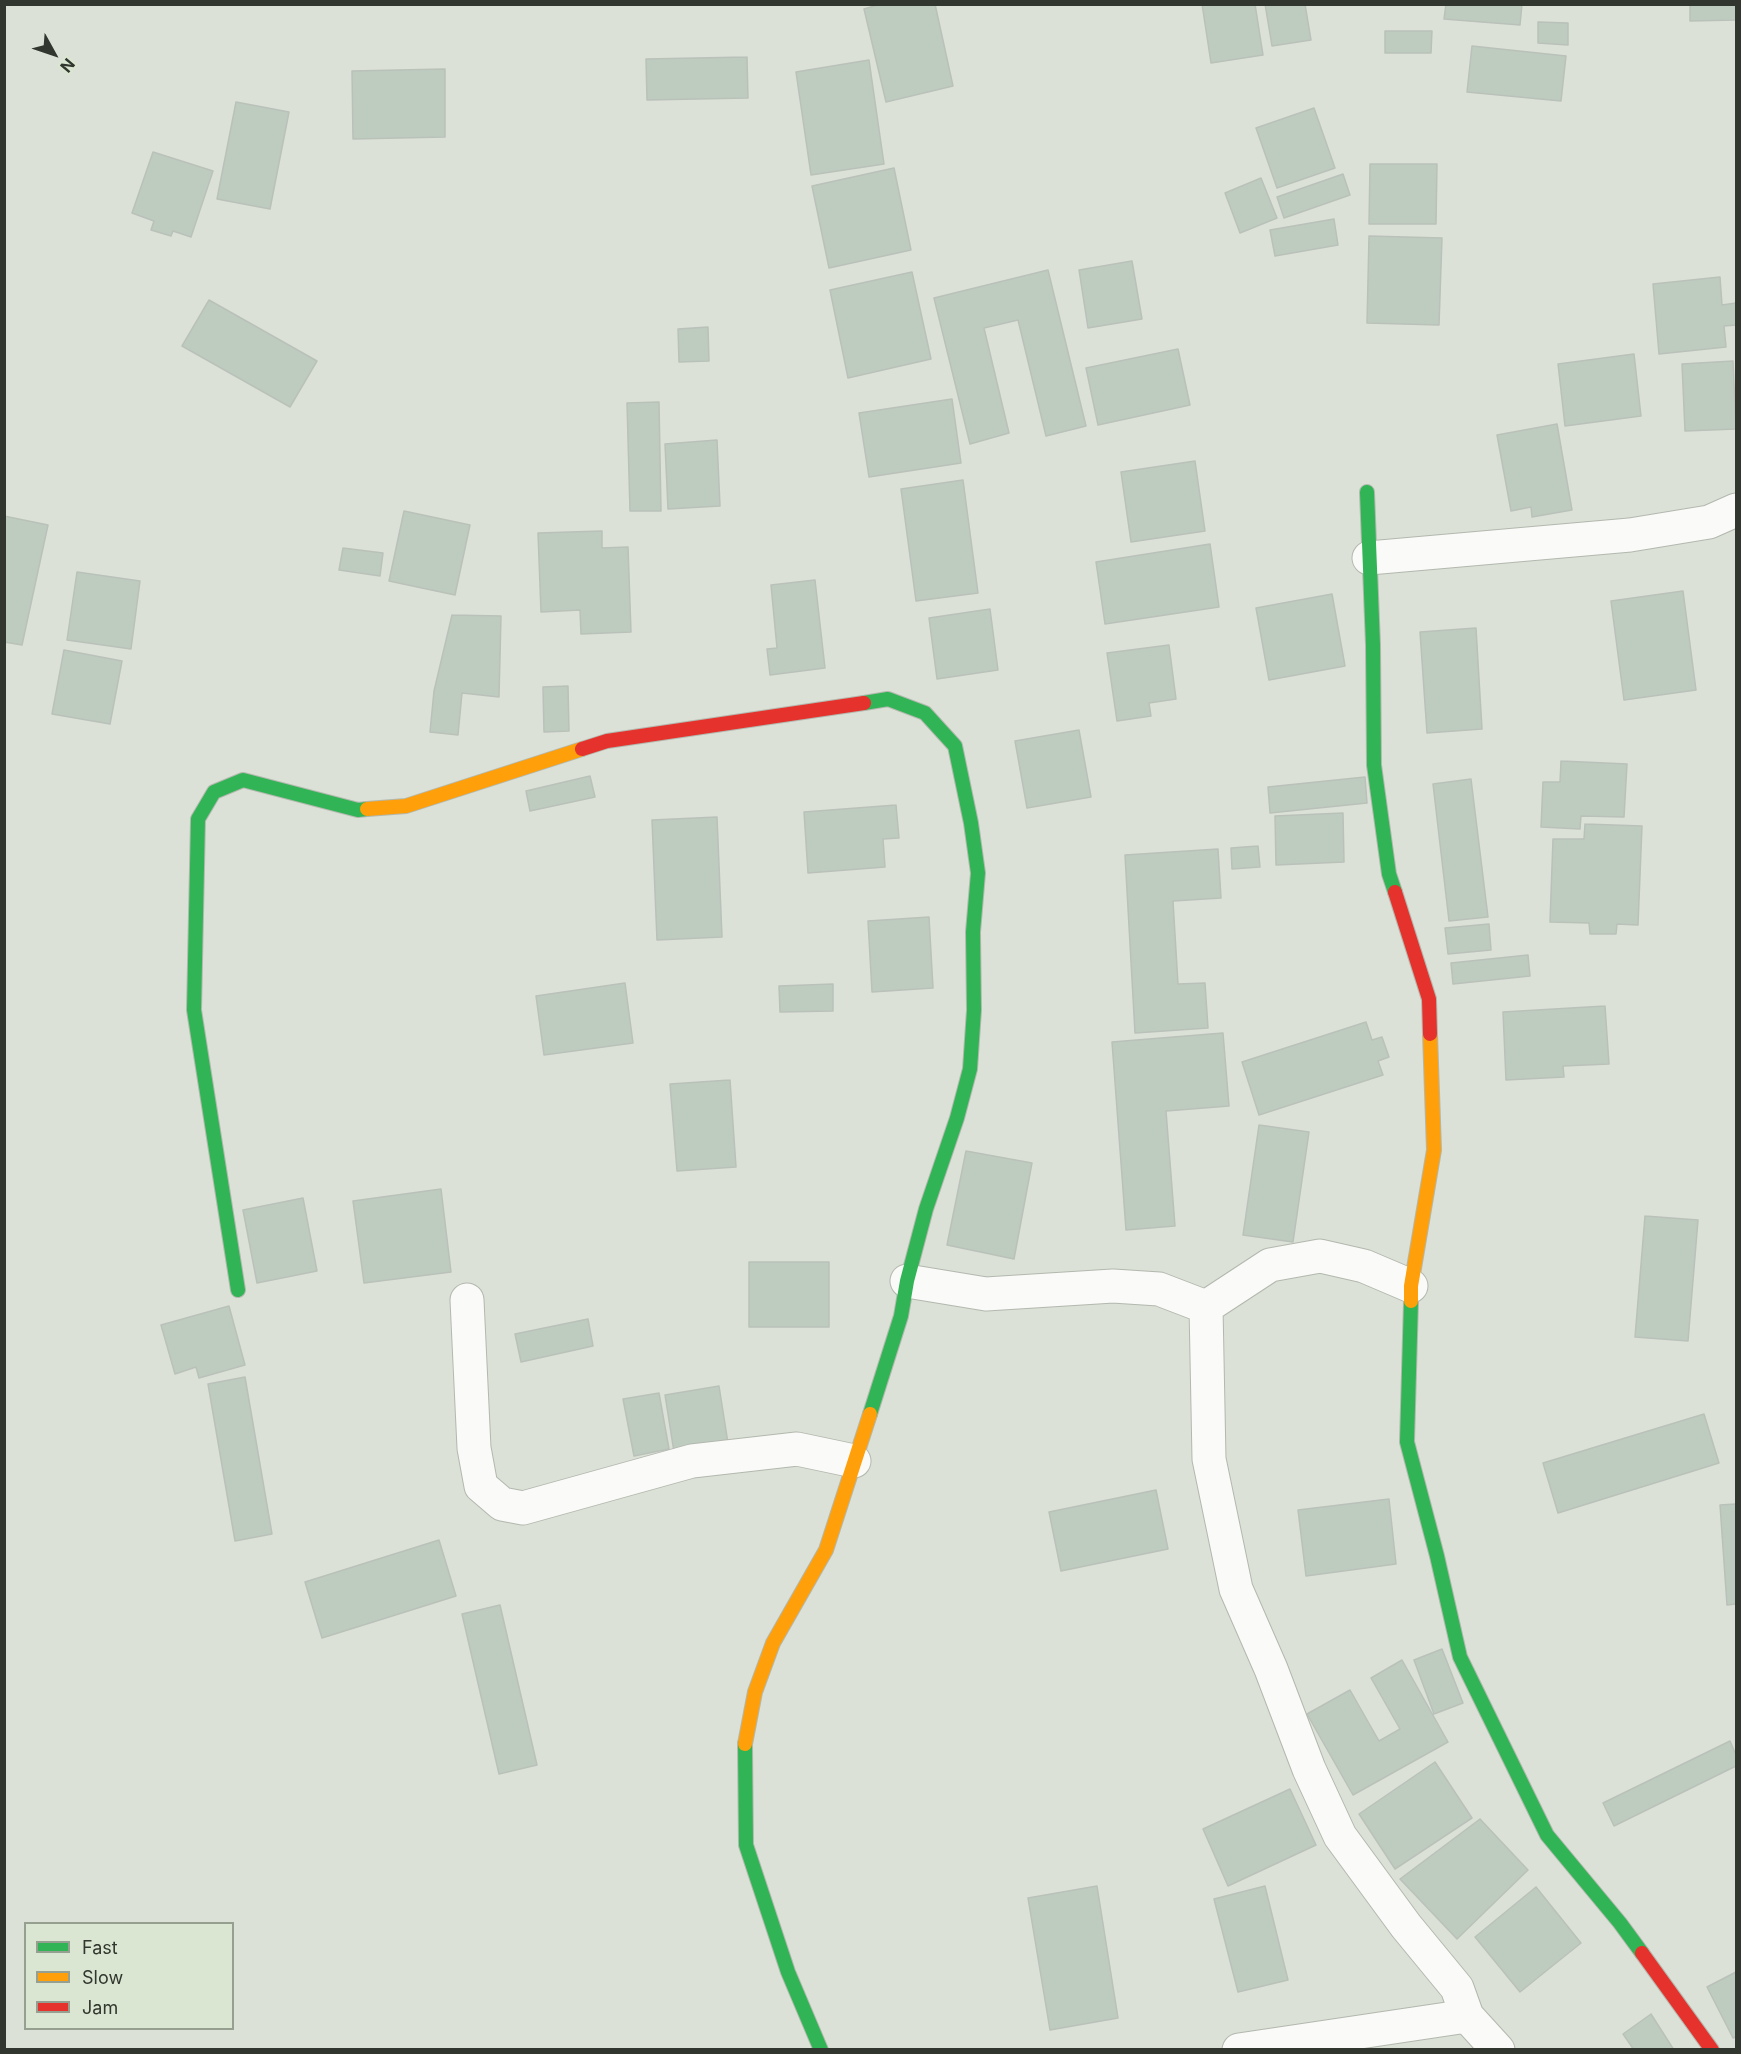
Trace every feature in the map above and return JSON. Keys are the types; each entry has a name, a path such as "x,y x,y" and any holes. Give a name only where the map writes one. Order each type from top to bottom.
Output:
{"street":[{"path":"1367,492 1373,645 1374,765 1389,874 1429,999 1434,1150 1411,1286 1407,1442 1437,1556 1460,1657 1547,1834 1620,1923 1713,2049"},
{"path":"1369,558 1630,535 1709,522 1737,510"},
{"path":"238,1290 194,1010 198,819 214,792 243,780 358,810 406,806 607,741 888,699 925,713 955,746 978,873 973,932 974,1010 970,1069 957,1118 926,1209 907,1281 901,1316 888,1360 826,1550 773,1643 755,1692 744,1751 746,1845 784,1961 821,2049"},
{"path":"1206,1307 1270,1265 1320,1256 1364,1266 1411,1286"},
{"path":"907,1281 986,1294 1113,1286 1159,1289 1206,1307"},
{"path":"467,1300 474,1448 481,1486 502,1504 523,1508 692,1461 797,1449 854,1461"},
{"path":"1206,1307 1209,1459 1236,1589 1271,1669 1309,1769 1340,1836 1406,1926 1457,1988 1467,2016 1498,2049"},
{"path":"1239,2049 1467,2016"}],"building":[{"path":"881,4 935,4 953,86 886,102 864,9"},
{"path":"1202,4 1255,4 1263,55 1211,63"},
{"path":"1265,4 1305,4 1311,40 1272,46"},
{"path":"1446,4 1522,4 1520,25 1444,19"},
{"path":"1690,4 1736,4 1736,20 1690,21"},
{"path":"1538,22 1568,23 1568,45 1538,43"},
{"path":"1385,31 1432,31 1431,53 1385,53"},
{"path":"1472,46 1566,56 1561,101 1467,92"},
{"path":"747,57 748,98 647,100 646,59"},
{"path":"869,60 884,164 811,175 796,72"},
{"path":"445,69 445,137 353,139 352,71"},
{"path":"236,102 289,112 270,209 217,199"},
{"path":"1314,108 1335,168 1277,188 1256,128"},
{"path":"153,152 213,171 191,237 173,231 171,236 151,230 154,221 132,213"},
{"path":"1370,164 1437,164 1436,224 1369,224"},
{"path":"894,168 911,250 829,268 812,186"},
{"path":"1343,174 1350,195 1284,218 1277,197"},
{"path":"1261,178 1277,218 1240,233 1225,193"},
{"path":"1334,219 1338,245 1275,256 1270,230"},
{"path":"1369,236 1442,238 1439,325 1367,323"},
{"path":"1132,261 1142,319 1088,328 1079,270"},
{"path":"1048,270 1086,426 1046,436 1018,320 984,328 1009,433 970,444 934,298"},
{"path":"912,272 931,359 848,378 830,290"},
{"path":"1720,277 1722,305 1736,303 1736,325 1724,326 1726,347 1659,354 1653,284"},
{"path":"209,300 317,361 290,407 182,346"},
{"path":"708,327 709,361 679,362 678,329"},
{"path":"1178,349 1190,405 1098,425 1086,368"},
{"path":"1634,354 1641,416 1565,426 1558,364"},
{"path":"1733,361 1736,429 1685,431 1682,364"},
{"path":"952,399 961,463 869,477 859,413"},
{"path":"659,402 661,511 630,511 627,403"},
{"path":"1557,424 1572,510 1532,517 1531,507 1511,511 1497,435"},
{"path":"717,440 720,506 668,509 665,444"},
{"path":"1195,461 1205,531 1131,542 1121,472"},
{"path":"963,480 978,593 916,601 901,489"},
{"path":"404,511 470,525 455,595 389,581"},
{"path":"4,516 48,525 22,645 4,642"},
{"path":"602,531 602,548 628,547 631,632 581,634 580,610 541,612 538,533"},
{"path":"1210,544 1219,607 1105,624 1096,562"},
{"path":"343,548 383,553 380,576 339,570"},
{"path":"77,572 140,581 131,649 67,640"},
{"path":"815,580 825,668 770,675 767,649 777,648 771,585"},
{"path":"1683,591 1696,690 1624,700 1611,601"},
{"path":"1332,594 1345,666 1269,680 1256,608"},
{"path":"990,609 998,670 937,679 929,618"},
{"path":"452,615 501,616 499,697 462,693 458,735 430,732 434,691"},
{"path":"1476,628 1482,729 1427,733 1420,632"},
{"path":"1169,645 1176,699 1149,703 1151,716 1117,721 1107,653"},
{"path":"64,650 122,661 110,724 52,714"},
{"path":"568,686 569,731 544,732 543,687"},
{"path":"1079,730 1091,797 1027,808 1015,741"},
{"path":"1561,761 1627,764 1624,817 1581,816 1580,829 1541,827 1543,782 1560,782"},
{"path":"590,776 595,797 530,811 526,791"},
{"path":"1365,777 1367,803 1270,813 1268,787"},
{"path":"1471,779 1488,917 1449,921 1433,784"},
{"path":"896,805 899,838 883,839 885,867 808,873 804,812"},
{"path":"1343,813 1344,862 1276,865 1275,816"},
{"path":"717,817 722,937 657,940 652,820"},
{"path":"1585,824 1642,826 1638,925 1617,924 1616,934 1590,934 1589,923 1550,922 1553,839 1584,839"},
{"path":"1258,846 1260,867 1232,869 1231,848"},
{"path":"1218,849 1221,898 1173,901 1178,984 1205,983 1208,1028 1135,1033 1125,855"},
{"path":"929,917 933,988 872,992 868,921"},
{"path":"1489,924 1491,950 1448,954 1445,928"},
{"path":"1528,955 1530,976 1453,984 1451,963"},
{"path":"625,983 633,1043 544,1055 536,996"},
{"path":"833,984 833,1011 780,1012 779,986"},
{"path":"1605,1006 1609,1064 1563,1066 1564,1077 1506,1080 1503,1012"},
{"path":"1366,1022 1372,1040 1382,1037 1389,1057 1378,1061 1383,1075 1259,1115 1242,1062"},
{"path":"1223,1033 1229,1106 1166,1111 1175,1226 1126,1230 1112,1042"},
{"path":"730,1080 736,1167 677,1171 670,1084"},
{"path":"1259,1125 1309,1132 1293,1242 1243,1235"},
{"path":"966,1151 1032,1163 1014,1259 947,1245"},
{"path":"441,1189 451,1272 364,1283 353,1201"},
{"path":"303,1198 317,1271 257,1283 243,1210"},
{"path":"1645,1216 1698,1220 1688,1341 1635,1337"},
{"path":"749,1262 829,1262 829,1327 749,1327"},
{"path":"229,1306 245,1365 199,1378 196,1367 175,1374 161,1325"},
{"path":"588,1319 593,1346 521,1362 515,1334"},
{"path":"245,1377 272,1534 235,1541 208,1384"},
{"path":"719,1386 728,1443 674,1452 665,1395"},
{"path":"659,1393 669,1449 634,1456 623,1399"},
{"path":"1704,1414 1719,1463 1558,1513 1543,1463"},
{"path":"1156,1490 1168,1549 1061,1571 1049,1512"},
{"path":"1389,1499 1396,1564 1306,1576 1298,1510"},
{"path":"1736,1504 1736,1604 1727,1605 1720,1505"},
{"path":"439,1540 456,1596 322,1638 305,1582"},
{"path":"500,1605 537,1765 499,1774 462,1614"},
{"path":"1442,1649 1463,1703 1434,1714 1414,1660"},
{"path":"1402,1660 1448,1742 1353,1795 1307,1714 1350,1690 1379,1741 1400,1729 1371,1678"},
{"path":"1730,1741 1736,1755 1736,1766 1614,1826 1603,1803"},
{"path":"1435,1762 1472,1818 1395,1869 1359,1814"},
{"path":"1290,1789 1316,1845 1228,1886 1203,1829"},
{"path":"1480,1819 1528,1870 1457,1939 1400,1879"},
{"path":"1097,1886 1118,2018 1050,2030 1028,1898"},
{"path":"1265,1886 1288,1980 1238,1992 1214,1899"},
{"path":"1536,1887 1581,1943 1520,1992 1475,1937"},
{"path":"1736,1972 1736,2037 1733,2038 1707,1987"},
{"path":"1651,2014 1674,2050 1634,2050 1623,2034"}],"traffic: fast":[{"path":"1367,492 1373,645 1374,765 1389,874 1395,892"},
{"path":"864,703 888,699 925,713 955,746 971,823 978,873 973,932 974,1010 970,1069 957,1118 926,1209 907,1281 901,1316 870,1414"},
{"path":"238,1290 194,1010 198,819 214,792 243,780 358,810 367,809"},
{"path":"1411,1301 1407,1442 1437,1556 1460,1657 1547,1835 1642,1953"},
{"path":"745,1744 746,1845 788,1972 821,2050"}],"traffic: slow":[{"path":"367,809 406,806 582,749"},
{"path":"1411,1301 1411,1286 1434,1150 1430,1034"},
{"path":"745,1744 755,1692 773,1643 826,1550 870,1414"}],"traffic: jam":[{"path":"582,749 607,741 864,703"},
{"path":"1395,892 1429,999 1430,1034"},
{"path":"1642,1953 1712,2050"}]}
